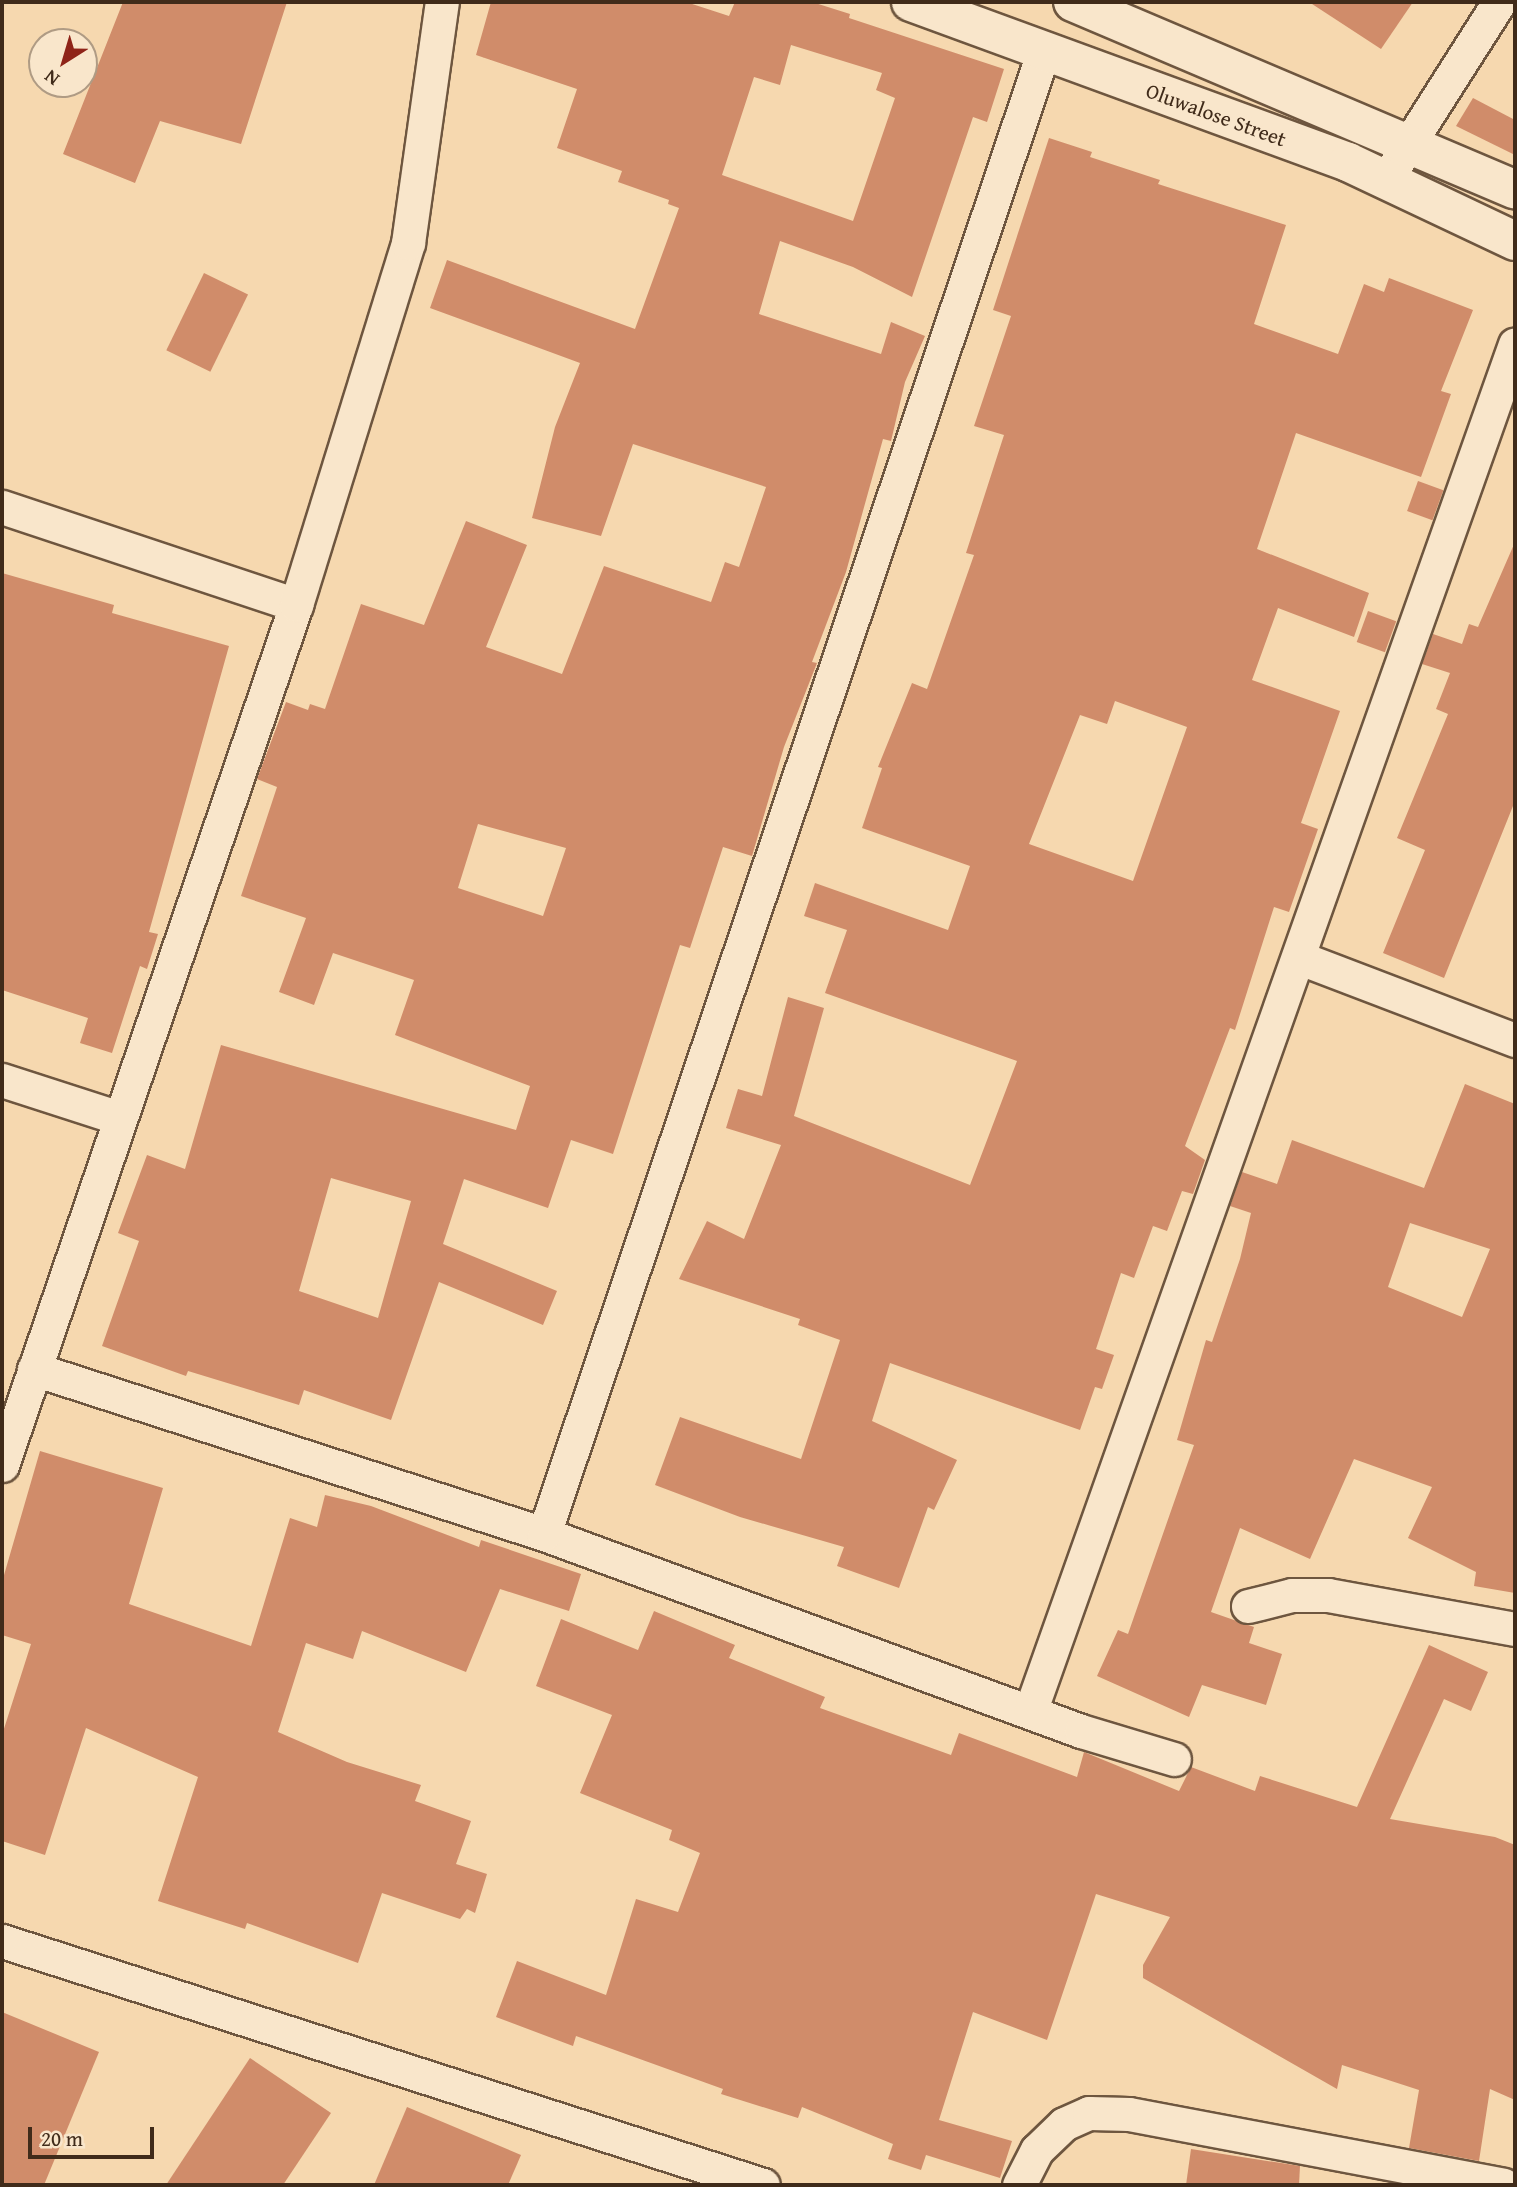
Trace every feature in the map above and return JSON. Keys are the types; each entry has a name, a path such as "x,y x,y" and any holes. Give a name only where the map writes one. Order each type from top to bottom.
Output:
{"street":[{"path":"2,1465 296,605 408,243 442,2"},
{"name":"Oluwalose Street","path":"911,2 1387,178 1515,241"},
{"path":"1073,2 1410,142 1515,190"},
{"path":"1387,178 1499,2"},
{"path":"544,1534 1043,53"},
{"path":"1030,1712 1300,958 1515,344"},
{"path":"2,506 296,605"},
{"path":"1300,958 1515,1040"},
{"path":"2,1080 120,1118"},
{"path":"34,1369 544,1534 1030,1712 1174,1759"},
{"path":"1248,1606 1292,1595 1328,1595 1515,1629"},
{"path":"2,1941 763,2185"},
{"path":"1018,2185 1037,2150 1063,2124 1088,2113 1129,2114 1503,2185"}],"building":[{"path":"123,2 287,2 241,144 160,121 135,183 63,154 85,98 98,98 98,65"},
{"path":"491,2 686,2 729,16 735,2 812,2 850,14 849,18 1004,69 987,122 973,117 912,297 853,267 780,241 759,314 881,354 891,322 925,336 905,382 891,441 883,439 846,572 812,662 817,663 784,747 752,856 723,847 690,948 680,945 613,1154 571,1140 548,1208 464,1179 443,1244 557,1291 543,1325 439,1282 391,1420 304,1390 299,1405 188,1371 186,1376 102,1346 139,1241 118,1233 147,1155 185,1169 221,1045 516,1130 530,1086 395,1035 414,980 333,953 314,1005 279,992 306,918 241,896 277,787 257,779 286,702 308,710 310,704 325,709 361,604 424,625 466,521 527,545 486,647 562,674 604,566 711,602 725,562 739,567 766,487 633,444 601,536 532,518 555,427 580,363 430,308 447,260 635,329 679,208 668,204 669,200 618,182 622,171 557,148 577,89 476,55","holes":["791,45 882,73 876,90 895,98 853,221 722,175 754,77 780,85","478,824 566,848 543,916 458,888","331,1178 411,1201 378,1318 299,1291"]},
{"path":"1309,2 1413,2 1381,49"},
{"path":"1473,98 1515,120 1515,155 1456,126"},
{"path":"1049,138 1092,152 1090,157 1160,180 1158,184 1286,225 1254,324 1338,354 1364,284 1384,292 1389,278 1473,310 1441,391 1451,394 1421,477 1296,433 1257,549 1369,593 1354,637 1278,608 1252,680 1340,711 1301,823 1318,829 1289,912 1274,907 1235,1030 1230,1028 1185,1146 1205,1160 1193,1194 1182,1191 1167,1231 1153,1226 1134,1278 1121,1273 1096,1349 1114,1355 1102,1389 1095,1387 1080,1430 890,1363 872,1421 957,1460 934,1510 928,1507 899,1588 837,1566 844,1547 740,1517 655,1485 680,1417 801,1459 840,1340 798,1325 800,1319 679,1279 707,1221 744,1239 781,1145 726,1128 738,1089 762,1096 788,997 824,1008 794,1116 970,1185 1017,1061 825,993 847,930 804,916 815,883 948,930 970,866 862,828 882,768 878,767 912,683 927,689 974,555 966,553 1004,435 974,426 1011,316 993,310","holes":["1115,701 1187,727 1133,881 1029,844 1080,715 1107,724"]},
{"path":"204,273 248,294 210,372 166,350"},
{"path":"1418,481 1443,490 1432,520 1407,511"},
{"path":"1515,542 1515,801 1444,978 1383,953 1425,850 1397,838 1448,714 1436,709 1450,673 1422,664 1433,634 1462,644 1469,624 1478,627"},
{"path":"2,573 114,605 112,613 229,646 149,932 158,934 147,969 140,966 112,1053 80,1043 88,1018 2,990"},
{"path":"1368,611 1396,621 1385,652 1357,642"},
{"path":"1465,1084 1515,1104 1515,1593 1474,1586 1476,1572 1408,1538 1432,1487 1354,1459 1310,1559 1240,1528 1211,1612 1254,1627 1249,1643 1282,1654 1266,1705 1202,1685 1189,1717 1097,1676 1118,1630 1128,1634 1194,1445 1177,1440 1206,1340 1212,1342 1240,1259 1251,1213 1230,1206 1242,1172 1277,1184 1292,1140 1424,1188","holes":["1410,1223 1490,1249 1462,1317 1388,1287"]},
{"path":"40,1451 163,1488 129,1604 251,1646 290,1518 317,1527 325,1495 371,1506 479,1547 481,1540 581,1574 569,1611 500,1589 466,1672 362,1631 353,1659 306,1643 278,1732 347,1762 421,1785 415,1801 471,1821 456,1864 487,1874 475,1913 467,1909 460,1919 382,1893 358,1963 247,1923 245,1929 158,1901 198,1777 86,1728 45,1855 2,1841 2,1735 31,1644 2,1635 2,1582"},
{"path":"654,1611 735,1645 729,1658 825,1697 820,1708 951,1755 959,1733 1077,1777 1084,1752 1179,1791 1191,1767 1255,1791 1260,1776 1357,1807 1429,1645 1488,1672 1471,1711 1444,1699 1390,1819 1495,1837 1515,1845 1515,2100 1490,2089 1479,2161 1409,2148 1419,2090 1342,2065 1337,2089 1143,1978 1143,1965 1170,1917 1096,1894 1047,2040 973,2012 939,2120 1012,2141 1000,2178 926,2155 921,2170 888,2159 893,2144 802,2107 798,2118 721,2094 723,2089 576,2036 573,2046 496,2017 517,1961 606,1995 636,1899 678,1912 700,1853 669,1840 672,1830 580,1793 612,1715 536,1686 561,1619 638,1650"},
{"path":"2,2012 99,2052 44,2185 2,2185"},
{"path":"250,2058 331,2113 283,2185 166,2185"},
{"path":"407,2107 521,2155 508,2185 374,2185"},
{"path":"1191,2149 1300,2166 1299,2185 1186,2185"}]}
